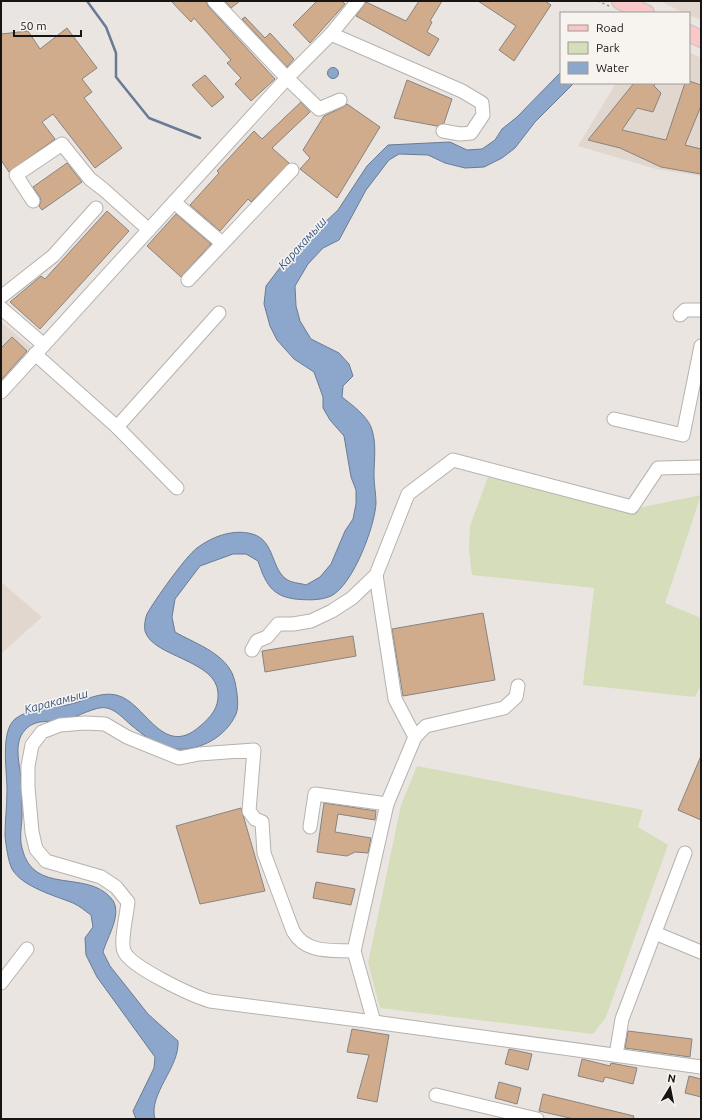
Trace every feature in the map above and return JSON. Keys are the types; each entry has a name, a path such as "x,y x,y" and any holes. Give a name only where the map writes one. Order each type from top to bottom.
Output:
{"main road":[{"path":"620,1 644,12"},
{"path":"690,34 701,39"}],"street":[{"path":"214,1 287,78 319,109 340,100"},
{"path":"1,392 287,78 331,34 356,2"},
{"path":"331,34 462,91 476,98 482,103 483,115 471,134 443,132"},
{"path":"33,201 16,175 62,144 90,180 103,189 149,230"},
{"path":"188,280 292,170"},
{"path":"174,202 222,244"},
{"path":"1,297 53,256 96,208"},
{"path":"1,308 39,350 117,426 177,488"},
{"path":"680,315 685,310 701,310"},
{"path":"117,426 219,313"},
{"path":"614,418 683,435 701,346"},
{"path":"252,650 257,641 267,637 278,624 293,624 311,621 332,611 352,598 376,575 408,494 453,460 632,507 658,468 701,467"},
{"path":"376,575 395,699 414,737"},
{"path":"374,1022 354,951 387,804 414,737 426,726 504,708 516,696 518,686"},
{"path":"354,951 308,948 297,940 264,853 262,822 255,819 249,811 254,750 199,754 179,758 128,737 105,724 85,723 60,725 42,732 32,745 28,766 28,787 32,832 36,849 46,861 101,877 116,887 128,902 122,938 124,951 136,965 195,996 210,1001 701,1067"},
{"path":"310,826 315,794 387,804"},
{"path":"616,1055 622,1019 655,933 655,928 685,853"},
{"path":"655,933 701,952"},
{"path":"1,983 27,949"},
{"path":"436,1095 537,1119"}],"shaded area":[{"path":"660,1 701,1 701,20 690,15 690,12 682,12"},
{"path":"690,52 701,58 701,176 656,169 578,146 615,84 690,84"},
{"path":"1,322 33,349 1,383"},
{"path":"1,582 42,617 1,654"}],"green space":[{"path":"488,477 624,511 701,495 665,603 701,618 701,685 695,697 583,685 594,588 472,575 469,551 470,526"},
{"path":"417,766 643,810 638,827 668,845 606,1017 593,1034 380,1008 368,963 401,805"}],"water":[{"path":"333,67 337,69 339,73 337,77 333,79 329,77 327,73 329,69"},
{"path":"560,73 560,84 573,84 535,122 515,148 502,158 484,167 465,168 445,163 428,155 399,154 389,160 366,190 339,240 323,248 308,264 295,286 296,306 300,321 311,339 339,353 349,364 353,376 343,386 342,397 366,418 373,433 375,445 374,476 376,503 372,526 355,568 339,590 331,596 322,599 295,599 280,595 270,587 266,581 258,561 246,554 233,554 200,566 175,599 172,617 175,632 199,644 222,659 232,673 236,687 238,705 232,722 226,729 219,736 203,745 194,748 176,749 157,744 146,737 120,715 107,708 98,708 64,720 38,722 29,726 21,736 18,755 22,795 21,840 22,848 28,863 37,872 48,877 100,889 111,898 115,904 115,917 103,952 110,966 148,1014 178,1041 174,1061 156,1100 154,1110 155,1119 136,1119 133,1111 154,1068 155,1057 97,977 86,955 85,938 93,927 91,915 76,904 31,886 17,875 11,866 7,853 5,836 7,790 5,752 7,733 10,725 15,719 27,713 40,709 73,704 104,694 116,695 126,699 164,733 174,736 186,735 199,727 211,716 216,708 218,698 215,682 207,673 196,666 159,647 150,640 145,631 146,616 156,599 178,569 197,548 221,535 241,532 257,536 263,540 268,546 281,574 286,579 306,585 320,577 331,564 345,531 353,519 356,504 356,490 351,477 344,436 330,420 323,408 323,397 314,372 294,359 277,340 270,326 264,304 266,286 288,257 338,210 367,166 388,145 450,142 467,150 482,149 495,140 502,129 517,117"}],"pier":[{"path":"608,1 644,1 638,12 610,12 604,9"}],"building":[{"path":"171,1 206,1 208,6 275,79 251,101 235,84 241,78 227,63 231,60 194,18 191,22"},
{"path":"225,1 240,1 231,8"},
{"path":"317,1 342,1 345,4 310,43 293,25"},
{"path":"419,1 442,1 430,21 432,22 427,32 439,39 429,56 356,16 366,2 406,21"},
{"path":"478,1 545,1 551,5 514,61 499,50 516,26"},
{"path":"245,17 265,38 270,33 294,59 287,67 242,19"},
{"path":"67,28 97,68 82,79 92,92 84,98 122,148 95,168 53,114 42,122 55,139 9,172 1,160 1,34 28,31 40,49"},
{"path":"205,75 224,97 212,107 192,85"},
{"path":"407,80 452,99 444,123 437,126 394,118"},
{"path":"690,81 701,85 701,106 685,145 701,149 701,174 661,167 620,148 588,140 633,84 655,84 654,86 661,93 653,112 637,108 622,130 666,140 685,84 690,84"},
{"path":"301,102 310,112 272,148 289,163 251,202 248,199 220,231 190,205 219,173 217,171 254,131 262,139"},
{"path":"347,104 380,127 337,198 300,169 310,158 303,150 324,116"},
{"path":"67,163 82,182 42,210 39,206 41,201 40,197 33,187"},
{"path":"107,211 129,231 40,329 10,302 41,276 45,279"},
{"path":"176,214 211,244 181,277 147,246"},
{"path":"12,337 27,351 1,380 1,348"},
{"path":"483,613 495,680 403,696 392,629"},
{"path":"353,636 356,656 265,672 262,651"},
{"path":"701,756 701,820 678,810"},
{"path":"324,803 376,811 375,820 338,814 335,832 371,838 368,853 355,852 347,856 317,852"},
{"path":"241,808 265,891 200,904 176,826"},
{"path":"316,882 355,889 351,905 313,898"},
{"path":"352,1029 389,1035 377,1102 357,1098 369,1055 347,1052"},
{"path":"628,1031 692,1039 690,1057 625,1048"},
{"path":"509,1049 532,1054 528,1070 505,1064"},
{"path":"582,1059 610,1066 611,1063 637,1068 633,1084 605,1077 603,1082 578,1076"},
{"path":"689,1076 701,1079 701,1097 685,1093"},
{"path":"499,1082 521,1088 517,1104 495,1098"},
{"path":"543,1094 634,1116 633,1119 574,1119 539,1111"}],"waterway":[{"path":"87,1 106,27 116,53 116,77 149,118 200,138"}],"water label":[{"name":"Каракамыш","path":"302,243"},
{"name":"Каракамыш","path":"56,701"}]}
